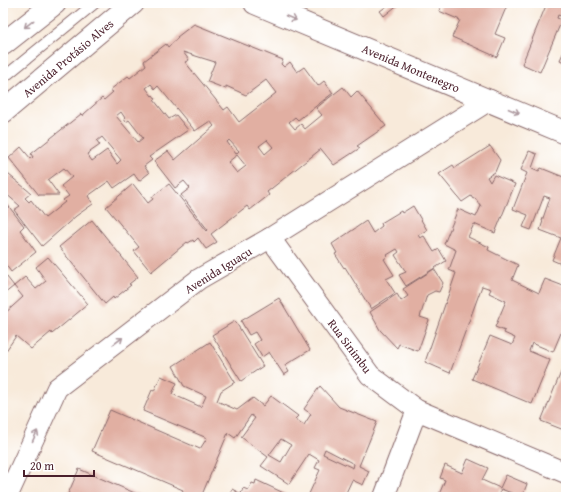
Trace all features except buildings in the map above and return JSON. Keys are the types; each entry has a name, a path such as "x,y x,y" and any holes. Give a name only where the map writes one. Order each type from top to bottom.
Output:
{"street":[{"path":"3,44 55,3"},
{"name":"Avenida Protásio Alves","path":"3,112 133,3"},
{"name":"Avenida Montenegro","path":"255,3 566,133"},
{"name":"Avenida Iguaçu","path":"7,497 57,388 199,280 270,238 490,100"},
{"name":"Rua Sinimbu","path":"270,238 370,375 417,410 566,473"},
{"path":"384,497 417,410"}],"lane":[{"path":"3,78 95,3"}]}
